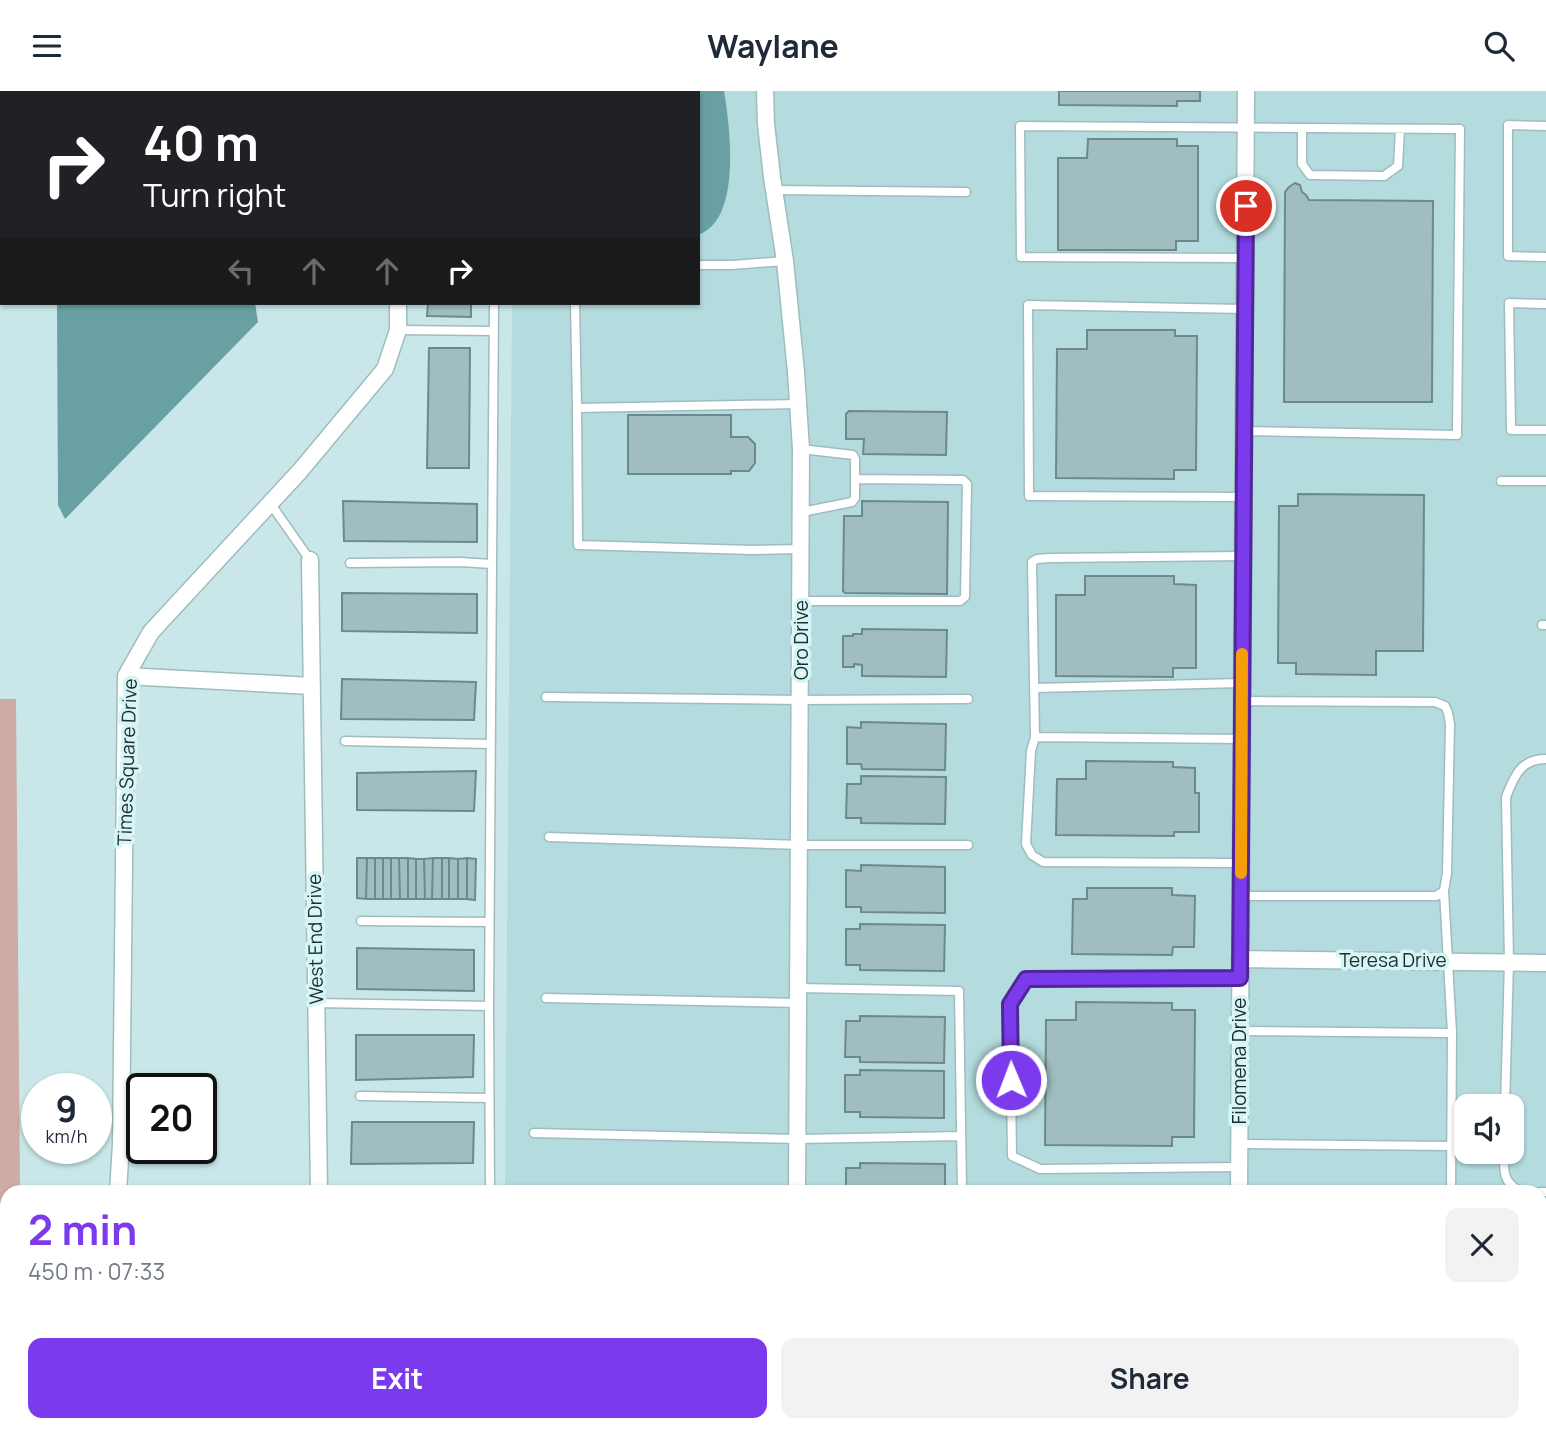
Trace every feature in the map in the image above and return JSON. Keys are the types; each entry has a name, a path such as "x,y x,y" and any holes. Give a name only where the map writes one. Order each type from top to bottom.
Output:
{"street":[{"name":"Oro Drive","path":"765,91 766,124 785,261 801,449 797,1185"},
{"name":"Filomena Drive","path":"1238,1185 1246,91"},
{"name":"Times Square Drive","path":"118,1185 126,676 151,632 300,471 385,369 398,330 398,305"},
{"name":"West End Drive","path":"310,560 319,1185"},
{"path":"126,676 312,686"},
{"name":"Teresa Drive","path":"1240,959 1546,963"}],"lane":[{"path":"1546,126 1508,125 1508,256 1546,257"},
{"path":"1244,431 1457,435 1460,129 1020,126 1021,257 1245,258"},
{"path":"1302,128 1303,163 1310,174 1384,176 1398,166 1400,129"},
{"path":"774,190 966,192"},
{"path":"700,265 785,261"},
{"path":"1546,304 1510,303 1511,430 1546,430"},
{"path":"490,1185 489,922 494,305"},
{"path":"575,305 578,545 801,549"},
{"path":"1243,497 1029,496 1028,305 1245,309"},
{"path":"398,330 494,331"},
{"path":"577,408 798,404"},
{"path":"801,449 853,455 855,459 855,498 852,502 802,512"},
{"path":"801,601 960,601 965,597 967,484 962,479 855,479"},
{"path":"1501,481 1546,481"},
{"path":"270,503 310,560"},
{"path":"1241,863 1044,862 1032,855 1026,844 1031,751 1035,737 1032,562 1037,559 1243,556"},
{"path":"351,563 492,563"},
{"path":"1034,688 1242,683"},
{"path":"546,697 968,699"},
{"path":"1242,701 1435,702 1445,706 1450,724 1447,873 1444,891 1452,1033 1451,1185"},
{"path":"1035,737 1242,739"},
{"path":"345,741 491,744"},
{"path":"1505,1094 1509,962 1506,797 1516,772 1536,759 1546,759"},
{"path":"549,837 800,845 968,845"},
{"path":"1241,896 1436,896 1444,891"},
{"path":"361,921 489,922"},
{"path":"1239,1167 1041,1169 1012,1156 1010,1004 1026,979 1240,978"},
{"path":"546,998 958,991 962,1185"},
{"path":"316,1003 489,1006"},
{"path":"1240,1031 1452,1033"},
{"path":"359,1096 489,1098"},
{"path":"534,1133 798,1139 961,1136"},
{"path":"1239,1144 1451,1146"},
{"path":"1504,1164 1510,1185"}],"shaded area":[{"path":"700,91 1546,91 1546,1185 505,1185 512,305 700,305"},
{"path":"700,91 724,91 729,127 730,171 721,211 712,226 700,234"},
{"path":"57,305 255,305 258,322 65,519 58,505"},
{"path":"0,699 16,699 20,1185 0,1185"}],"building":[{"path":"1059,91 1200,91 1200,101 1177,101 1177,106 1059,105"},
{"path":"1088,139 1177,139 1177,146 1198,146 1198,241 1176,241 1176,250 1058,250 1058,158 1087,158"},
{"path":"1295,183 1300,185 1309,200 1433,201 1432,402 1284,402 1285,192"},
{"path":"428,305 471,305 471,317 427,316"},
{"path":"1087,330 1175,330 1175,336 1197,336 1196,470 1174,470 1174,479 1056,478 1057,349 1087,349"},
{"path":"429,348 470,348 469,468 427,468"},
{"path":"849,411 947,412 946,455 863,454 864,439 846,439 846,414"},
{"path":"628,415 731,415 731,437 748,437 755,444 755,463 749,471 731,471 731,474 628,474"},
{"path":"1298,494 1424,495 1423,651 1376,651 1376,675 1296,674 1296,663 1278,663 1279,506 1298,506"},
{"path":"343,501 477,504 477,542 344,541"},
{"path":"862,501 948,502 947,594 843,591 844,516 862,516"},
{"path":"1085,576 1174,576 1174,584 1196,585 1196,668 1173,668 1173,677 1056,676 1056,595 1085,595"},
{"path":"342,593 477,594 477,633 342,631"},
{"path":"862,629 947,630 946,677 862,676 862,665 843,667 843,636 862,634"},
{"path":"342,679 476,682 474,720 341,719"},
{"path":"861,722 946,724 945,770 862,769 861,764 847,764 847,727 861,728"},
{"path":"1086,761 1173,762 1173,767 1195,768 1195,793 1199,793 1199,832 1174,832 1174,836 1056,835 1057,779 1086,779"},
{"path":"476,771 474,811 357,810 357,773"},
{"path":"861,776 946,777 945,824 861,823 861,818 846,818 847,784 861,784"},
{"path":"357,858 367,858 366,899 357,898"},
{"path":"367,858 375,858 375,899 366,899"},
{"path":"375,858 383,858 383,899 375,899"},
{"path":"383,858 391,858 391,899 383,899"},
{"path":"391,858 399,858 400,899 391,899"},
{"path":"399,858 408,858 408,899 400,899"},
{"path":"408,858 416,859 416,899 408,899"},
{"path":"433,858 432,899 425,899 424,859"},
{"path":"433,858 442,858 442,899 432,899"},
{"path":"442,858 449,858 449,899 442,899"},
{"path":"449,858 458,859 458,899 449,899"},
{"path":"467,858 467,899 458,899 458,859"},
{"path":"467,858 476,859 475,900 467,899"},
{"path":"416,859 424,859 425,899 416,899"},
{"path":"861,865 945,867 945,913 861,912 861,907 846,907 846,870 861,871"},
{"path":"1087,888 1172,888 1172,895 1195,896 1194,947 1173,947 1172,955 1072,954 1073,899 1087,899"},
{"path":"860,924 945,925 944,971 860,970 860,965 846,965 846,929 860,929"},
{"path":"357,948 474,950 474,991 357,989"},
{"path":"1076,1002 1172,1003 1172,1010 1195,1010 1194,1137 1172,1137 1172,1146 1045,1145 1046,1020 1076,1020"},
{"path":"860,1016 945,1017 944,1063 860,1062 860,1057 845,1057 846,1021 860,1021"},
{"path":"356,1035 474,1035 473,1077 356,1080"},
{"path":"860,1070 944,1071 944,1118 860,1117 860,1112 845,1112 845,1075 860,1075"},
{"path":"352,1122 474,1122 473,1163 351,1164"},
{"path":"860,1163 945,1164 945,1185 846,1185 846,1168 860,1168"}],"slow traffic":[{"path":"1241,873 1242,654"}],"route":[{"path":"1011,1080 1010,1004 1026,979 1240,978 1246,206"}]}
